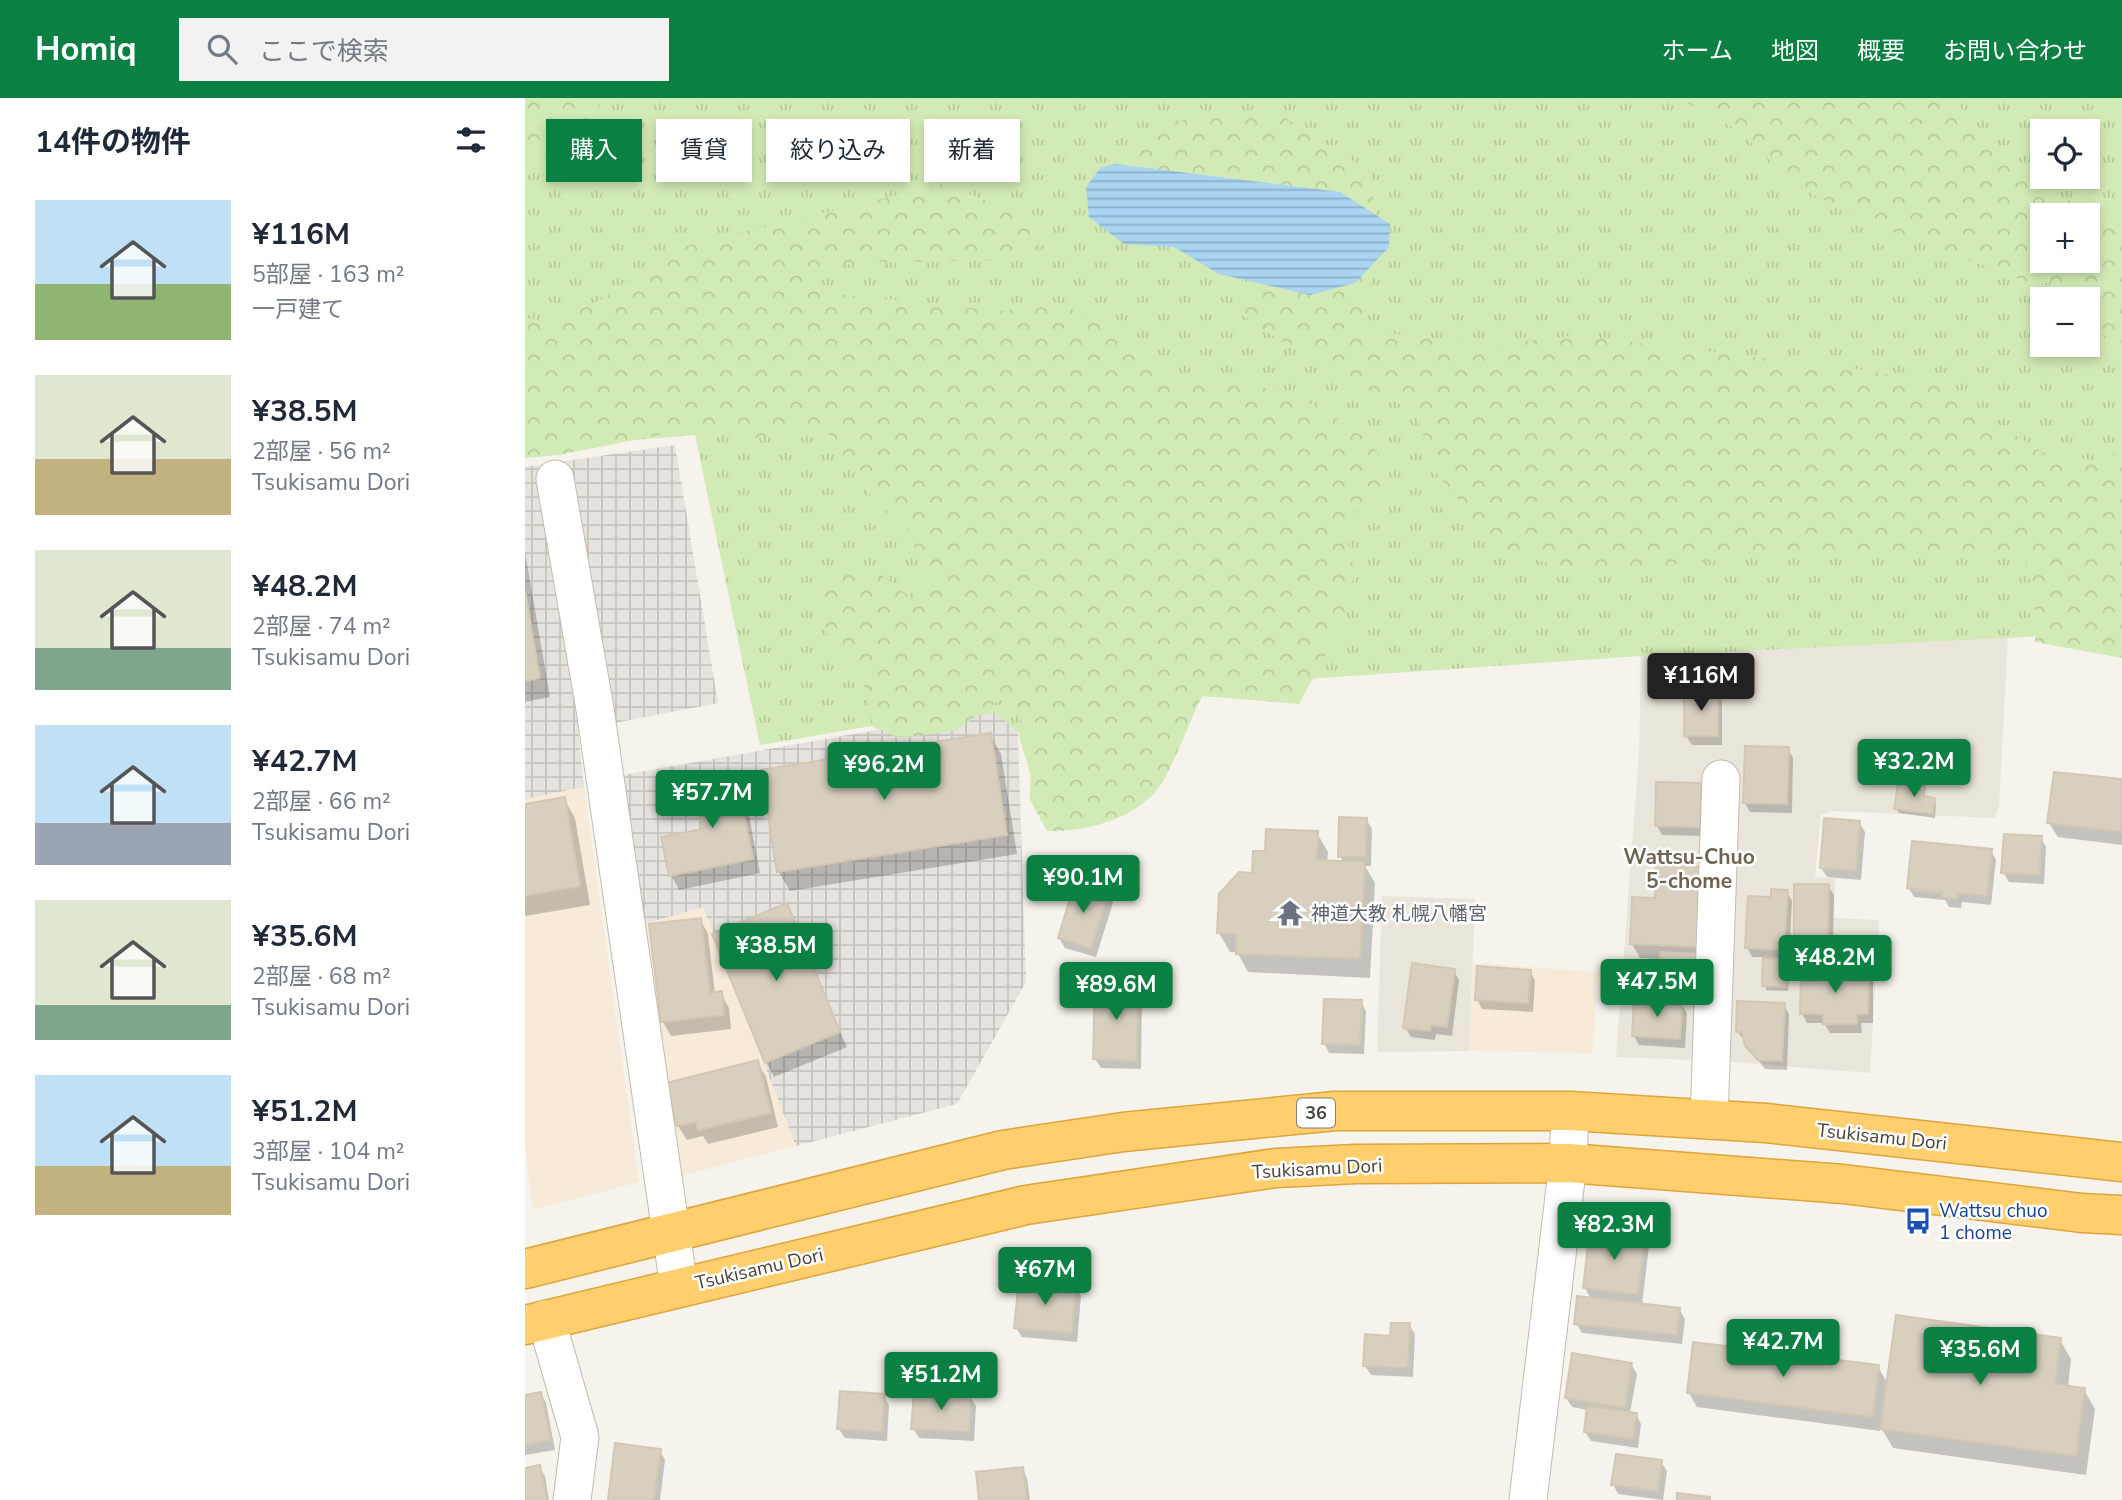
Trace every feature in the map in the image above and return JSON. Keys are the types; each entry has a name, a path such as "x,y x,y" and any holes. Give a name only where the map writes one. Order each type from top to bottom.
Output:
{"highway":[{"name":"Tsukisamu Dori","path":"525,1269 1003,1150 1123,1132 1335,1111 1570,1111 1766,1123 2122,1162"},
{"path":"1123,1132 1129,1189"},
{"name":"Tsukisamu Dori","path":"536,1322 1026,1205 1276,1168 1356,1164 1567,1163 1843,1184 2082,1213 2122,1215"}],"street":[{"path":"555,479 595,709 680,1287"},
{"path":"1709,1120 1721,779"},
{"path":"1528,1500 1567,1163 1570,1111"},
{"path":"536,1322 580,1437 572,1500"}],"shaded area":[{"path":"675,445 718,703 578,730 584,787 525,799 525,467"},
{"path":"2008,635 1999,807 1994,818 1833,811 1821,815 1815,877 1835,878 1834,918 1879,920 1870,1073 1719,1061 1616,1057 1639,754 1641,656"},
{"path":"1017,705 1026,982 957,1104 796,1146 703,907 640,925 617,776"},
{"path":"584,787 639,1182 533,1210 525,1148 525,799"},
{"path":"1382,896 1475,899 1469,1051 1377,1052"},
{"path":"702,907 796,1146 677,1177 640,925"},
{"path":"1473,963 1599,972 1592,1053 1469,1051"}],"green space":[{"path":"525,98 2122,98 2122,632 1641,656 1191,687 1043,817 1018,732 995,713 871,726 760,745 695,435 525,449"},
{"path":"525,98 604,98 592,119 546,119 546,162 540,164 525,154"},
{"path":"1678,98 1952,98 1997,146 2030,176 2030,189 2049,189 2077,203 2030,203 2030,273 2100,273 2100,214 2122,230 2122,343 2100,334 2100,287 2060,287 2056,279 2037,286 1857,218 1792,183 1740,131"},
{"path":"1271,109 1371,172 1377,233 1364,329 1481,347 1576,335 1865,370 1936,386 2044,453 2105,462 2122,446 2122,658 2035,642 2035,604 2024,553 1811,553 1577,572 1496,547 1434,470 1416,413 1279,340 1237,312 1257,199 1162,194 1134,158 1150,124"},
{"path":"942,184 1001,206 1039,232 1038,251 1015,260 854,263 810,274 836,294 1005,311 1058,303 1108,324 1135,352 1171,376 1247,382 1320,407 1365,438 1386,462 1380,499 1361,506 1344,527 1355,572 1341,627 1299,704 1202,696 1157,790 1134,809 1107,822 1091,826 1047,831 1030,800 1031,734 1003,698 955,731 900,738 871,726 868,692 828,636 817,595 828,574 854,568 873,571 911,599 926,581 908,529 873,499 821,423 745,441 716,424 558,455 525,458 525,318 554,322 606,297 662,252"}],"water":[{"path":"1116,164 1340,192 1390,224 1389,247 1355,283 1310,295 1219,274 1174,247 1124,244 1089,217 1086,187 1101,167"}],"building":[{"path":"525,590 540,678 525,681"},
{"path":"1684,690 1718,690 1718,736 1684,736"},
{"path":"991,733 1007,835 777,872 761,770"},
{"path":"1745,746 1789,747 1787,804 1743,803"},
{"path":"2054,772 2122,779 2122,832 2047,823"},
{"path":"736,773 753,859 669,876 661,837 702,829 692,782"},
{"path":"1656,782 1701,783 1700,827 1655,826"},
{"path":"1898,783 1925,786 1924,796 1935,798 1933,814 1894,809"},
{"path":"565,797 580,886 525,896 525,804"},
{"path":"1339,817 1367,818 1366,857 1338,857"},
{"path":"1824,818 1860,821 1856,871 1820,868"},
{"name":"神道大教 札幌八幡宮","path":"1266,829 1318,831 1317,860 1365,862 1360,959 1236,954 1236,934 1217,933 1219,894 1239,872 1252,873 1253,851 1265,851"},
{"path":"2004,834 2042,836 2039,875 2001,873"},
{"path":"1912,841 1992,849 1987,896 1957,893 1957,899 1941,897 1942,892 1907,888"},
{"path":"1656,865 1704,867 1701,947 1630,944 1632,897 1655,898"},
{"path":"1075,882 1109,892 1091,949 1058,938"},
{"path":"1794,884 1829,884 1828,936 1794,936"},
{"path":"1771,889 1788,890 1784,950 1745,948 1748,896 1771,897"},
{"path":"787,903 840,1032 765,1063 712,934"},
{"path":"701,918 710,993 722,991 724,1015 661,1022 649,924"},
{"path":"1660,952 1702,954 1701,989 1659,988"},
{"path":"1763,958 1788,959 1787,987 1762,986"},
{"path":"1412,963 1455,969 1447,1027 1431,1025 1430,1031 1403,1028"},
{"path":"1477,966 1531,970 1528,1003 1475,1000"},
{"path":"1801,969 1869,970 1868,1014 1857,1014 1857,1024 1823,1024 1823,1014 1800,1014"},
{"path":"1095,983 1138,983 1137,1061 1093,1059"},
{"path":"1324,999 1362,1000 1360,1045 1322,1044"},
{"path":"1634,999 1682,1002 1680,1039 1632,1036"},
{"path":"1737,1001 1785,1003 1782,1061 1758,1060 1745,1046 1742,1032 1736,1032"},
{"path":"758,1060 771,1113 698,1130 696,1122 677,1126 666,1083"},
{"path":"1590,1228 1645,1235 1638,1295 1583,1288"},
{"path":"1019,1280 1076,1285 1072,1333 1014,1328"},
{"path":"1577,1296 1680,1308 1677,1335 1574,1324"},
{"path":"1896,1315 2061,1338 2055,1384 2085,1388 2076,1456 1880,1429"},
{"path":"1391,1323 1410,1323 1408,1368 1363,1366 1365,1334 1390,1336"},
{"path":"1693,1342 1879,1365 1873,1417 1687,1393"},
{"path":"1572,1353 1632,1363 1625,1408 1565,1398"},
{"path":"840,1391 885,1394 882,1432 837,1429"},
{"path":"541,1392 551,1440 525,1445 525,1395"},
{"path":"914,1392 971,1395 969,1432 911,1429"},
{"path":"1587,1406 1637,1413 1633,1439 1584,1432"},
{"path":"615,1443 661,1449 654,1500 608,1500"},
{"path":"1616,1454 1662,1460 1658,1491 1611,1485"},
{"path":"540,1465 547,1500 525,1500 525,1468"},
{"path":"1023,1467 1027,1500 979,1500 976,1472"},
{"path":"1677,1493 1710,1497 1710,1500 1677,1500"}],"place":[{"name":"神道大教 札幌八幡宮","path":"1290,913"},
{"name":"Wattsu chuo 1 chome","path":"1918,1221"}],"district":[{"name":"Wattsu-Chuo 5-chome","path":"1689,869"}]}
